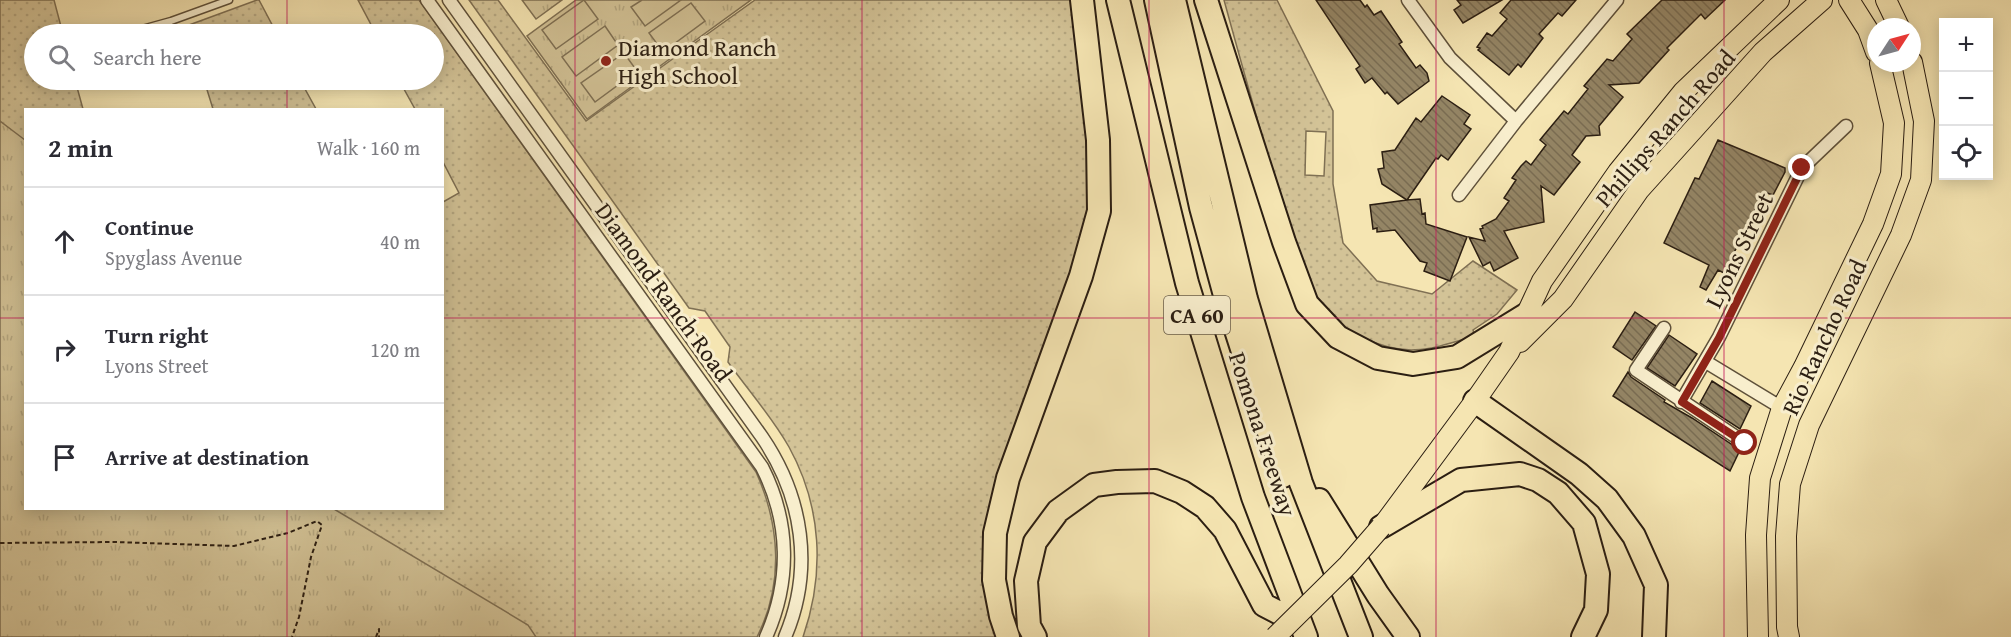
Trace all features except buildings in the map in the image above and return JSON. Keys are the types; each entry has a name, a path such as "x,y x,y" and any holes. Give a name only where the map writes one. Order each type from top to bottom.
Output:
{"highway":[{"path":"1008,637 994,580 995,533 1008,478 1081,276 1099,211 1098,140 1082,0"},
{"name":"Pomona Freeway","path":"1118,0 1187,283 1253,497 1304,630"},
{"path":"1156,0 1201,207 1254,391 1295,511 1317,567 1350,610"},
{"name":"Pomona Freeway","path":"1174,0 1246,299 1301,483 1361,637"},
{"path":"1206,0 1280,231 1307,304 1338,337 1378,357 1413,364 1457,357 1527,314"},
{"path":"1475,401 1579,474 1607,499 1634,536 1656,585 1654,637"},
{"path":"1294,460 1378,595 1408,637"},
{"path":"1381,528 1461,480 1520,474 1538,480 1558,493 1584,524 1598,574 1596,610 1584,637"},
{"path":"1035,637 1029,626 1026,581 1035,542 1058,511 1094,485 1117,482 1155,482 1182,492 1205,507 1225,530 1264,605 1304,630"}],"main road":[{"name":"Phillips Ranch Road","path":"1275,637 1348,565 1381,528 1475,401 1509,352 1542,281 1618,172 1683,92 1779,0"},
{"name":"Phillips Ranch Road","path":"1509,352 1563,299 1639,190 1763,52 1822,0"},
{"path":"1849,0 1867,28"},
{"path":"1886,0 1895,18"},
{"name":"Rio Rancho Road","path":"1758,637 1756,535 1760,478 1782,408 1873,224 1891,174 1894,123 1882,72"},
{"name":"Rio Rancho Road","path":"1789,637 1786,536 1790,484 1809,425 1901,235 1921,180 1924,121 1914,72"},
{"path":"1782,408 1809,425"}],"street":[{"name":"Diamond Ranch Road","path":"427,0 762,467 777,503 784,544 784,575 776,615 766,637"},
{"name":"Diamond Ranch Road","path":"449,0 762,437 781,467 799,521 802,552 798,598 785,637"},
{"path":"1408,0 1450,58 1516,121"},
{"path":"1459,195 1516,121 1617,0"},
{"name":"Lyons Street","path":"1682,402 1706,362 1802,168 1846,126"},
{"path":"1664,328 1636,370 1745,443"},
{"path":"1706,362 1782,408"}],"lane":[{"path":"155,24 229,0"}],"path":[{"path":"0,543 115,542 234,546 288,533 317,520 322,525 311,557 299,617 291,637"}],"green space":[{"path":"0,0 54,0 60,24 24,24 24,90 78,90 83,108 24,108 24,510 444,510 444,201 459,193 444,164 444,108 414,108 405,90 444,90 444,35 756,472 764,492 774,534 776,554 772,596 757,637 0,637"},
{"path":"259,0 272,24 192,24"},
{"path":"358,0 419,0 436,24 371,24"},
{"path":"469,0 498,0 586,121 755,0 1071,0 1091,180 1086,230 998,493 999,637 803,637 815,589 817,540 808,493 789,447 768,414 728,362 730,347 705,311 689,308"},
{"path":"522,0 562,0 536,19"},
{"name":"Diamond Ranch High School","path":"576,0 751,0 587,119 527,36"},
{"path":"584,0 598,19 556,49 542,30"},
{"path":"642,0 681,0 645,26 631,7"},
{"path":"1224,0 1277,0 1333,111 1333,184 1343,243 1377,281 1432,294 1473,261 1517,290 1497,314 1473,330 1475,336 1432,348 1405,350 1392,348 1353,332 1328,314 1320,304 1313,293 1299,256 1270,164","holes":["1306,131 1326,132 1324,176 1305,175"]},
{"path":"691,3 705,21 663,52 649,33"},
{"path":"605,26 618,45 576,76 562,57"},
{"path":"624,53 637,71 595,102 581,83"},
{"path":"207,90 306,90 315,108 213,108"},
{"path":"0,121 24,139 24,510 336,510 528,625 536,637 0,637"}],"place":[{"name":"Diamond Ranch High School","path":"606,61"}],"route":[{"path":"1745,443 1682,402 1719,338 1802,168"}]}
